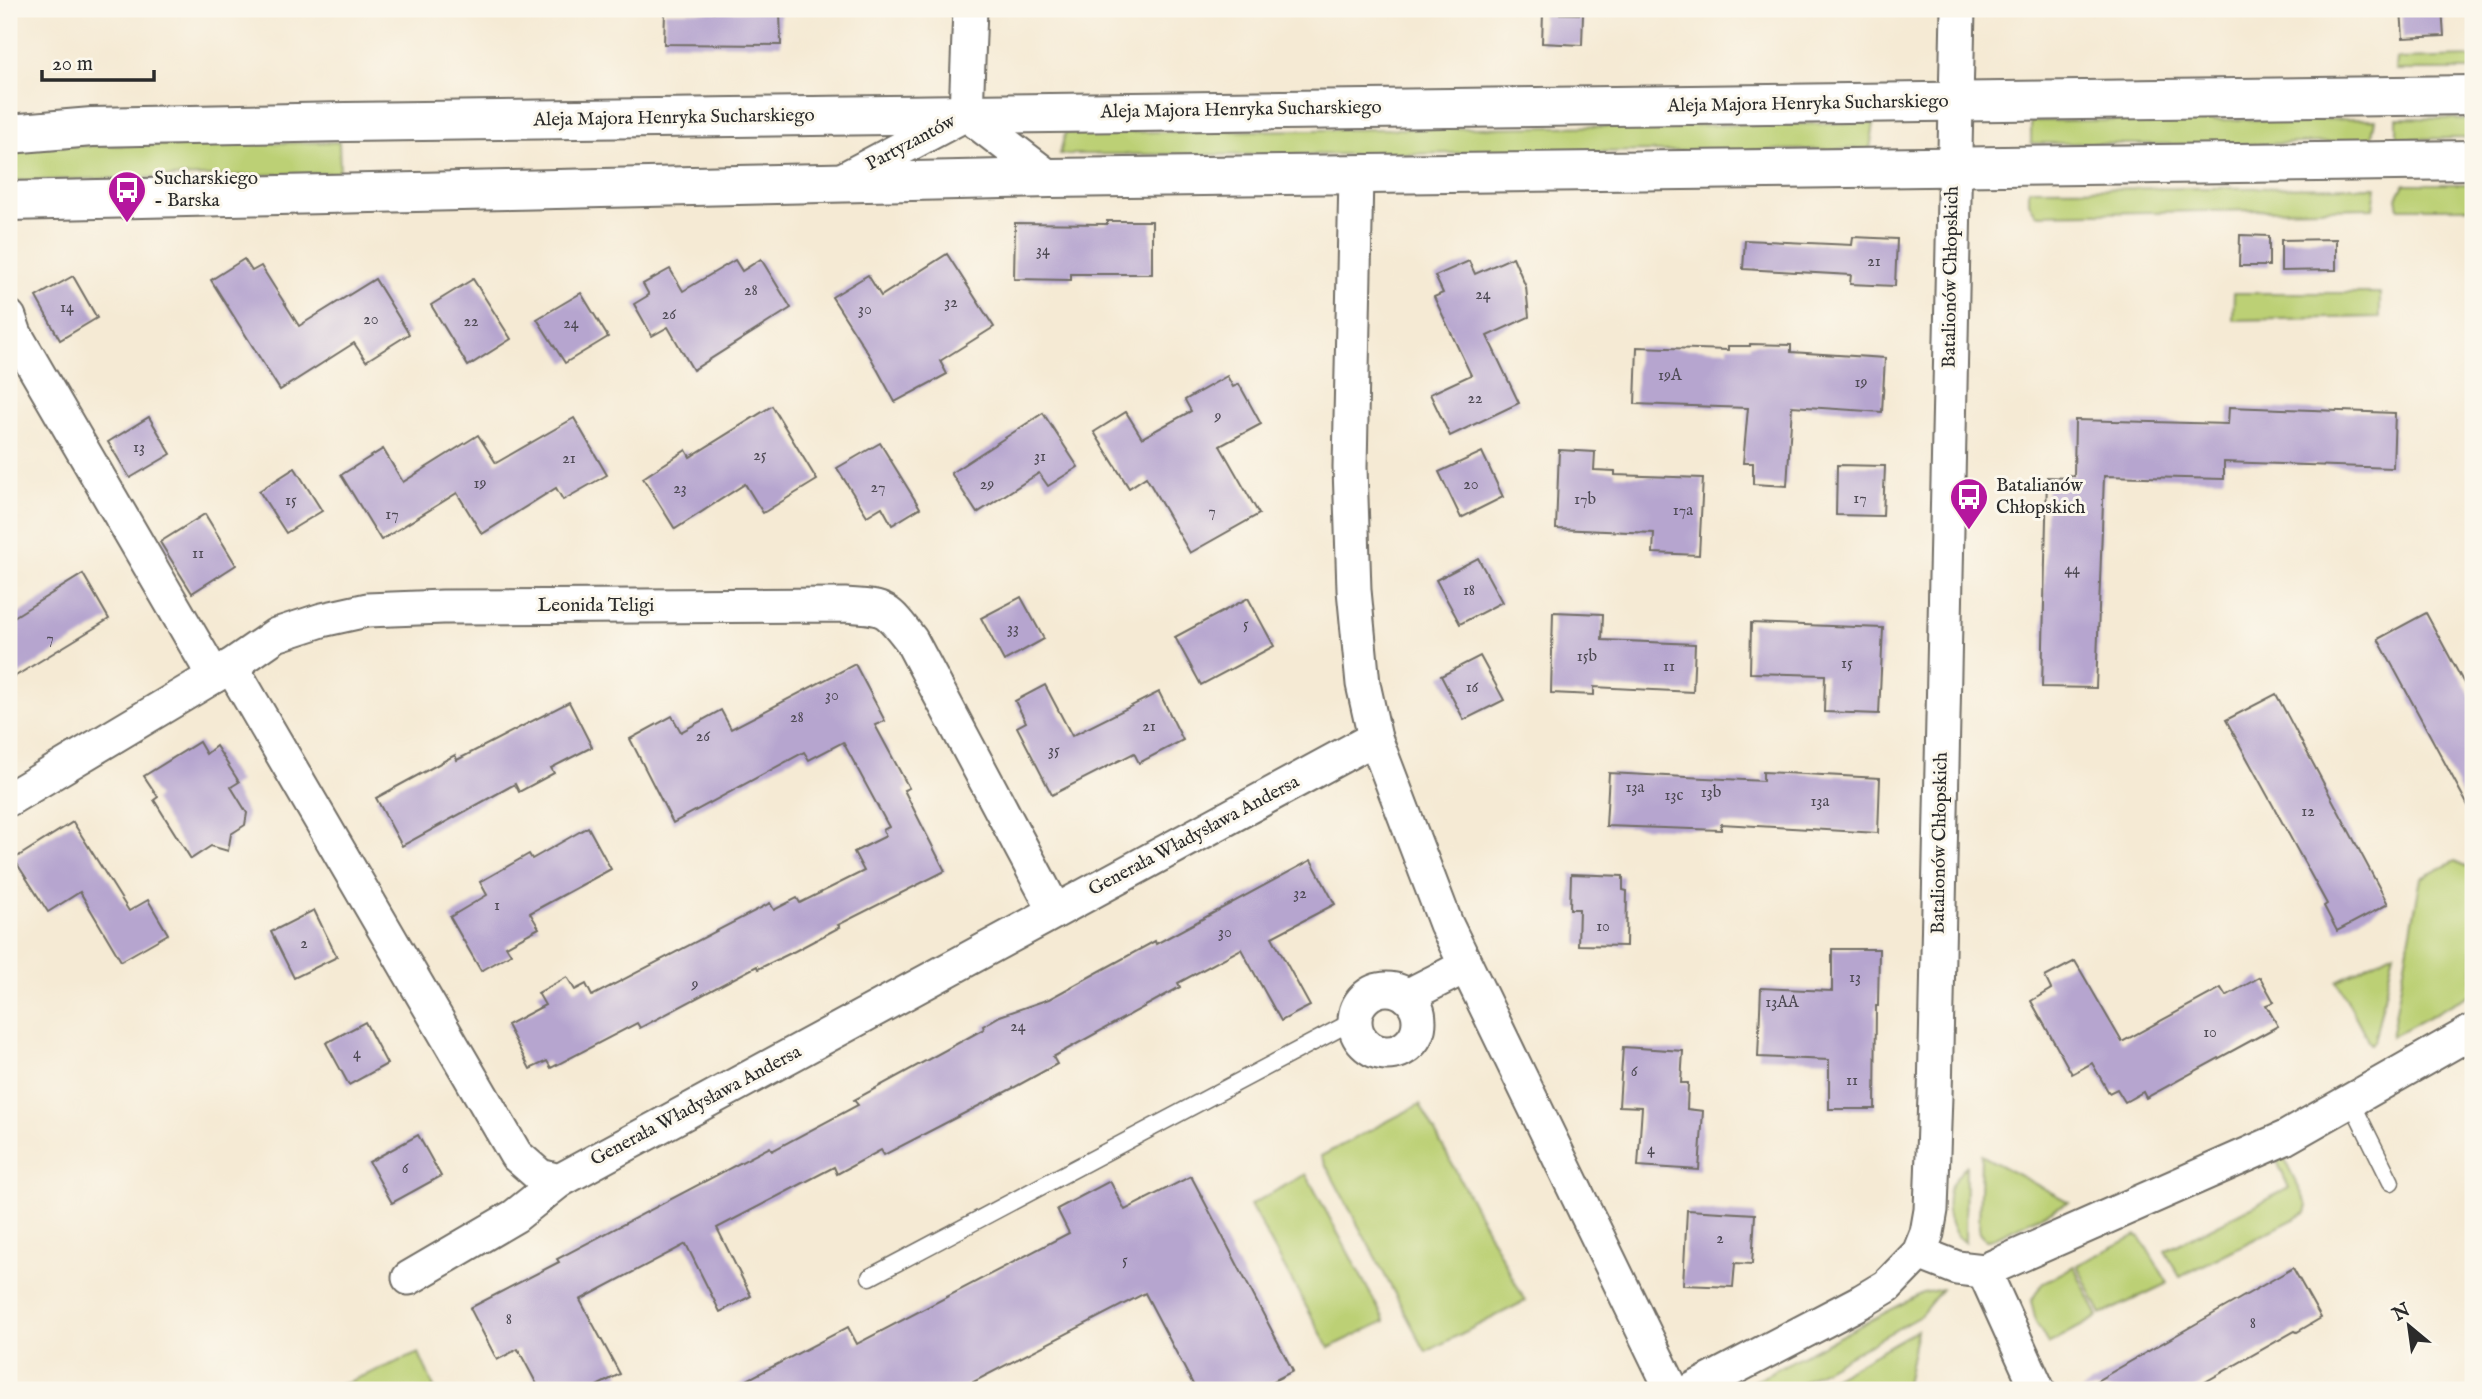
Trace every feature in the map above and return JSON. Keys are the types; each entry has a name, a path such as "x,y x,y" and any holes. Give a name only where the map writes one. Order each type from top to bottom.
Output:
{"street":[{"name":"Partyzantów","path":"838,182 967,114 970,9"},
{"path":"1956,102 1958,9"},
{"name":"Aleja Majora Henryka Sucharskiego","path":"9,134 92,127 2473,95"},
{"name":"Batalionów Chłopskich","path":"1692,1390 1886,1286 1919,1253 1929,1221 1932,1185 1956,102"},
{"path":"967,114 1050,178"},
{"path":"9,201 1050,178 2473,160"},
{"path":"1356,176 1350,467 1354,590 1363,684 1375,738 1446,924 1672,1390"},
{"path":"11,330 223,671 516,1155 540,1176 559,1181"},
{"name":"Leonida Teligi","path":"9,799 223,671 276,635 322,620 366,610 457,606 845,604 881,607 894,617 911,639 1055,911"},
{"name":"Generała Władysława Andersa","path":"409,1278 515,1216 559,1181 1375,738"},
{"path":"1407,996 1466,966"},
{"path":"1388,988 1407,996 1415,1004 1419,1014 1419,1026 1409,1045 1389,1053 1378,1052 1360,1039 1355,1020 1356,1010 1362,1001 1378,990 1388,988"},
{"path":"1919,1253 1958,1268 1984,1271 2285,1138 2473,1031"},
{"path":"1984,1271 2038,1390"}],"lane":[{"path":"870,1277 1355,1020"},
{"path":"2351,1101 2391,1182"}],"green space":[{"path":"2473,57 2473,70 2396,70 2397,59"},
{"path":"2397,118 2473,119 2473,138 2397,139"},
{"path":"2375,119 2371,141 2233,145 2031,143 2031,121"},
{"path":"1874,123 1870,149 1287,155 1060,154 1065,133"},
{"path":"339,142 340,173 9,181 9,149"},
{"path":"2404,184 2473,184 2473,208 2399,208 2397,198"},
{"path":"2376,187 2373,208 2036,214 2029,203 2029,189"},
{"path":"2234,293 2380,293 2380,317 2233,320"},
{"path":"2455,861 2473,869 2473,993 2391,1037 2421,878"},
{"path":"2394,952 2374,1042 2370,1044 2337,981"},
{"path":"1420,1104 1525,1301 1426,1352 1321,1156"},
{"path":"2281,1152 2308,1206 2306,1213 2180,1277 2165,1251 2289,1188 2277,1161"},
{"path":"1981,1155 2069,1202 1986,1240 1979,1227"},
{"path":"1966,1166 1965,1243 1952,1226 1948,1197 1950,1187"},
{"path":"1306,1174 1385,1321 1329,1348 1250,1205"},
{"path":"2136,1235 2140,1237 2168,1283 2101,1315 2077,1265"},
{"path":"2074,1266 2098,1317 2048,1344 2036,1322 2031,1301 2042,1284"},
{"path":"1942,1289 1920,1316 1788,1390 1736,1390 1923,1293"},
{"path":"1917,1330 1905,1390 1812,1390"},
{"path":"419,1353 435,1390 328,1390"}],"building":[{"path":"2401,9 2442,9 2444,36 2403,38"},
{"path":"780,11 781,45 664,44 665,12"},
{"path":"1543,13 1583,14 1582,45 1542,43"},
{"path":"1107,221 1152,221 1152,274 1071,274 1071,280 1014,279 1015,223 1107,224"},
{"path":"2240,235 2269,236 2269,266 2239,266"},
{"path":"1853,237 1897,239 1895,286 1850,284 1851,275 1743,269 1745,240 1852,245"},
{"path":"2336,239 2336,270 2281,271 2281,240"},
{"path":"947,254 994,327 940,361 947,374 895,402 832,297 868,275 881,296"},
{"path":"1513,257 1526,287 1529,317 1487,336 1519,403 1450,436 1430,394 1471,375 1434,297 1443,293 1435,276 1469,261 1475,274"},
{"path":"244,259 252,271 261,266 299,326 375,279 409,334 366,361 354,343 280,390 211,280"},
{"path":"761,259 791,308 693,370 668,327 652,336 634,304 649,295 643,284 670,269 683,291 735,260 742,271"},
{"path":"73,276 97,318 60,340 36,297"},
{"path":"473,279 511,339 468,366 431,305"},
{"path":"581,293 608,337 565,363 537,319"},
{"path":"1791,345 1791,352 1885,358 1882,412 1792,406 1787,486 1753,484 1753,463 1743,463 1748,408 1635,404 1637,347 1728,350 1728,346"},
{"path":"1227,376 1233,387 1239,384 1261,424 1220,446 1259,514 1190,553 1146,477 1129,488 1094,432 1126,412 1142,438 1191,411 1185,400"},
{"path":"772,406 817,480 763,513 745,484 675,529 643,478 686,450 690,457"},
{"path":"2229,407 2395,413 2393,468 2224,462 2224,479 2104,476 2096,688 2042,687 2047,477 2074,476 2075,420 2228,424"},
{"path":"1043,413 1078,467 1048,486 1039,473 977,513 951,473"},
{"path":"149,417 171,454 130,478 108,442"},
{"path":"574,418 607,475 563,500 556,488 482,534 457,493 381,540 341,475 383,449 403,482 478,435 496,463"},
{"path":"880,443 920,508 892,525 882,507 867,516 837,468"},
{"path":"1559,450 1595,452 1594,470 1615,471 1615,475 1703,478 1699,555 1653,553 1654,533 1556,529"},
{"path":"1482,452 1503,497 1461,518 1439,472"},
{"path":"1837,465 1885,466 1883,516 1836,515"},
{"path":"295,468 322,511 286,533 259,491"},
{"path":"205,514 236,565 192,593 160,542"},
{"path":"1478,558 1502,602 1460,624 1436,580"},
{"path":"83,574 109,619 9,680 9,620"},
{"path":"1021,597 1044,639 1004,661 981,618"},
{"path":"1248,598 1274,646 1201,685 1175,637"},
{"path":"1553,612 1603,614 1602,640 1695,644 1693,692 1594,687 1594,695 1551,693"},
{"path":"2426,613 2473,700 2473,815 2378,639"},
{"path":"1751,623 1883,628 1879,714 1824,712 1825,675 1750,673"},
{"path":"1480,656 1504,700 1464,720 1441,676"},
{"path":"855,664 885,721 875,725 909,788 904,790 945,871 838,925 840,927 795,951 758,969 757,966 640,1028 637,1023 551,1068 547,1061 530,1069 507,1025 545,1005 538,993 567,977 575,990 586,984 592,996 770,903 774,910 797,898 800,903 864,871 854,852 886,836 883,830 889,827 843,742 809,760 804,752 673,823 630,739 672,716 681,732 721,710 731,729"},
{"path":"1045,685 1072,736 1159,692 1183,740 1139,763 1134,753 1052,795 1017,727 1026,722 1015,701"},
{"path":"2276,694 2388,904 2337,931 2324,906 2327,904 2226,720"},
{"path":"569,702 592,747 551,768 554,773 519,792 515,784 402,846 376,798 455,755 457,760"},
{"path":"199,742 206,754 216,746 239,782 231,787 247,813 245,825 231,834 228,851 211,846 191,859 154,800 158,797 144,776"},
{"path":"1763,772 1880,778 1878,833 1721,824 1721,830 1606,826 1609,773 1763,781"},
{"path":"73,822 129,911 148,900 168,934 121,961 80,892 48,912 14,859"},
{"path":"588,827 611,869 530,913 539,928 506,946 511,954 481,971 450,917 487,895 480,882 529,854 532,859"},
{"path":"1311,860 1335,904 1272,937 1310,1006 1281,1021 1241,949 1178,983 1180,987 1053,1057 1057,1064 1015,1087 884,1155 881,1150 837,1174 834,1167 717,1228 751,1296 720,1312 686,1244 580,1300 620,1374 589,1390 540,1390 518,1349 497,1360 470,1308 770,1147 772,1151 858,1105 854,1100 984,1029 983,1026 1000,1016 1049,999"},
{"path":"1571,874 1623,876 1623,890 1627,891 1626,946 1578,945 1579,909 1570,909"},
{"path":"314,910 337,957 294,978 271,932"},
{"path":"1832,949 1879,949 1875,1109 1829,1109 1829,1060 1758,1057 1761,988 1832,991"},
{"path":"2075,961 2122,1042 2221,988 2226,996 2260,977 2274,1002 2266,1005 2278,1026 2146,1098 2143,1092 2125,1102 2117,1089 2109,1093 2092,1063 2072,1074 2031,1001 2051,989 2045,977"},
{"path":"365,1022 387,1064 349,1085 326,1043"},
{"path":"1623,1047 1683,1051 1681,1083 1688,1083 1687,1109 1703,1111 1699,1170 1638,1166 1642,1107 1619,1106"},
{"path":"418,1135 441,1176 392,1203 369,1162"},
{"path":"1191,1176 1293,1371 1256,1390 1196,1390 1145,1293 958,1390 728,1390 848,1327 857,1344 1069,1233 1057,1209 1110,1181 1125,1210"},
{"path":"1687,1210 1755,1214 1752,1264 1735,1263 1733,1287 1683,1285"},
{"path":"2293,1268 2321,1318 2297,1332 2191,1390 2081,1390"}],"place":[{"name":"Sucharskiego - Barska","path":"127,224"},
{"name":"Batalianów Chłopskich","path":"1969,531"}]}
